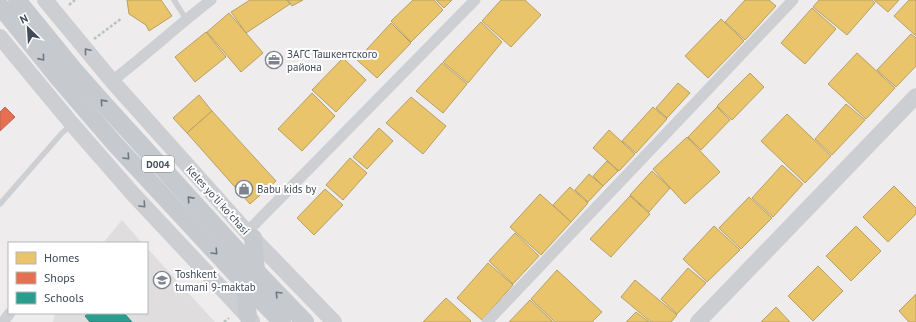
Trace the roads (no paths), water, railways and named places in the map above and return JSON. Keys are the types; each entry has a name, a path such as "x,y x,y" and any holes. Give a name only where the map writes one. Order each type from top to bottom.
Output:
{"main road":[{"name":"Keles yoʻli koʻchasi","path":"17,0 74,70 250,277 282,322"},
{"name":"Keles yoʻli koʻchasi","path":"0,6 60,80 114,143 250,277 305,322"},
{"path":"250,235 251,319"}],"street":[{"name":"Keles yoʻli koʻchasi","path":"45,0 112,81 250,235 334,322"},
{"path":"112,81 135,64 186,19 211,0"},
{"path":"250,235 475,0"},
{"path":"487,322 793,0"},
{"path":"0,37 72,124 133,194 251,319"},
{"path":"698,322 916,96"},
{"path":"3,322 9,314"}],"lane":[{"path":"174,0 186,19"},
{"path":"0,204 62,133 72,124"}],"place":[{"name":"ЗАГС Ташкентского района","path":"274,60"},
{"name":"Babu kids by","path":"244,189"},
{"name":"Toshkent tumani 9-maktab","path":"162,280"}]}
